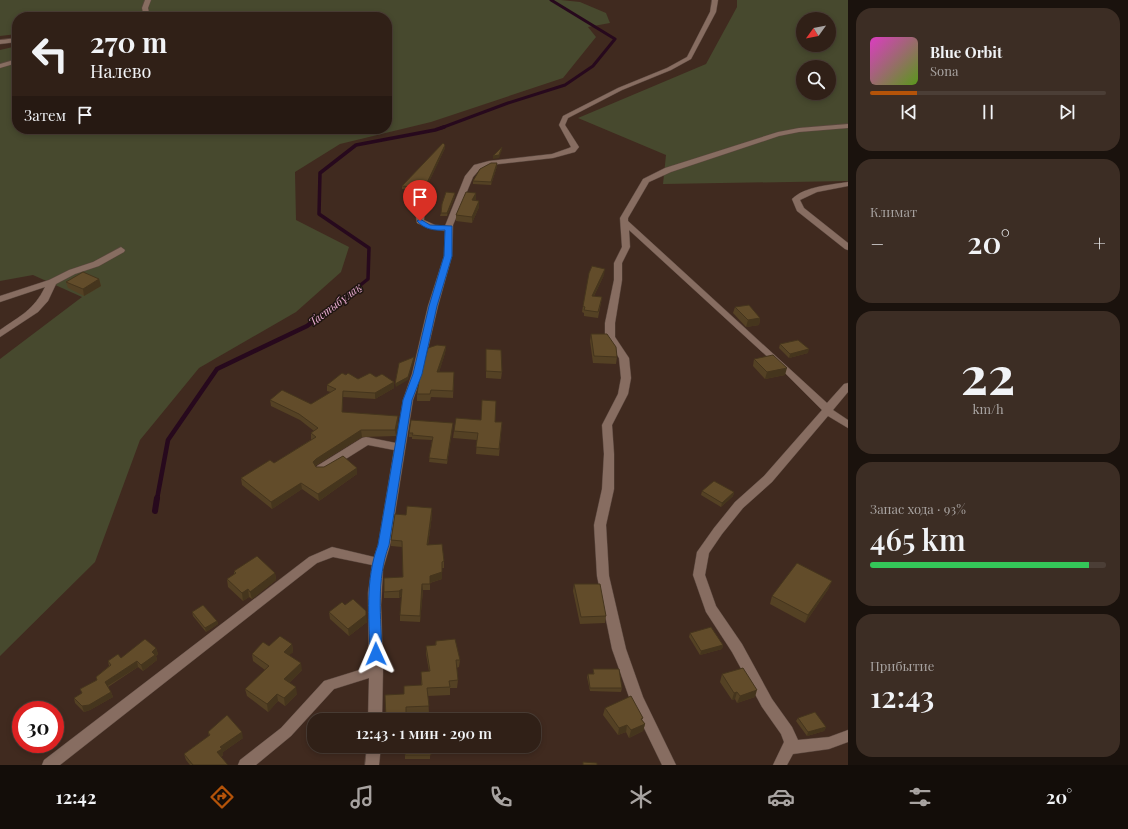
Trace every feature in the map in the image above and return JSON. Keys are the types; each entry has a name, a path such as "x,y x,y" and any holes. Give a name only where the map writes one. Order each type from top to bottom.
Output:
{"street":[{"path":"145,12 144,8 148,0"},
{"path":"375,713 376,670 374,590 377,562 384,545 408,400 417,374 433,306 448,256 449,228 460,197 472,171 477,167 489,164 553,156 572,150 576,147 562,125 565,117 620,89 669,69 689,58 713,12 715,0"},
{"path":"0,42 12,41"},
{"path":"0,66 12,62"},
{"path":"669,765 634,690 610,613 603,576 600,525 608,489 609,454 607,425 623,394 626,378 624,358 610,336 610,323 618,280 618,263 626,247 624,221 630,207 646,181 668,170 778,134 799,130 848,126"},
{"path":"848,184 801,195 796,199 800,209 848,247"},
{"path":"419,216 426,202 427,193"},
{"path":"413,201 411,206 413,210 419,216 420,221 428,227 449,228"},
{"path":"624,221 787,370 822,403 827,410 848,425"},
{"path":"0,298 52,282 72,272 96,264 122,250"},
{"path":"0,334 35,310 43,301 52,282"},
{"path":"780,765 791,742 787,731 767,703 737,648 710,608 698,575 703,552 718,531 739,505 768,479 848,386"},
{"path":"321,469 366,441 400,447"},
{"path":"49,765 313,560 332,552 377,562"},
{"path":"245,765 286,732 329,685 376,670"},
{"path":"788,748 828,743 848,736"},
{"path":"372,765 373,753"}],"green space":[{"path":"0,0 561,0 580,2 606,13 610,23 588,27 596,37 563,78 431,122 392,131 392,12 12,12 12,35 0,36"},
{"path":"737,0 848,0 848,181 663,184 666,155 578,118 706,64 737,7"},
{"path":"12,47 12,134 381,134 340,144 295,172 296,220 349,247 341,272 296,312 199,368 140,440 95,562 0,656 0,359 82,297 33,275 0,281 0,50"}],"building":[{"path":"443,143 445,145 425,187 422,190 402,186"},
{"path":"502,147 499,155 493,156"},
{"path":"491,163 497,163 491,182 473,181 480,169"},
{"path":"446,192 455,193 447,213 441,213 442,204"},
{"path":"466,192 476,193 472,200 479,201 472,217 456,215"},
{"path":"592,266 605,269 592,296 602,297 598,312 584,310 585,307 583,306 589,273"},
{"path":"83,272 99,279 83,289 66,282"},
{"path":"749,305 760,318 748,320 735,307"},
{"path":"591,334 607,334 616,347 617,357 594,356"},
{"path":"798,340 809,349 790,354 780,344"},
{"path":"437,345 446,346 437,372 454,372 453,391 431,390 430,394 417,394 428,348"},
{"path":"486,349 501,350 502,372 486,371"},
{"path":"773,355 787,368 767,372 754,359"},
{"path":"414,357 408,377 395,384 399,363"},
{"path":"342,373 346,375 348,373 358,379 370,373 376,377 382,374 394,382 375,393 343,391 342,412 398,416 395,430 361,430 313,462 316,467 324,467 343,456 357,468 318,494 301,483 271,502 241,478 270,460 274,463 316,437 311,433 318,428 299,414 270,400 282,390 311,404 336,389 327,385"},
{"path":"482,400 496,401 495,422 502,422 499,449 476,447 478,433 454,431 456,418 481,420"},
{"path":"411,420 453,423 447,460 429,458 433,437 412,435 413,433 409,433"},
{"path":"714,481 734,492 722,503 702,491"},
{"path":"407,506 432,508 427,545 442,544 444,561 442,562 442,572 430,576 430,584 422,584 420,616 400,615 402,589 399,591 384,592 384,578 403,577 402,541 391,540 395,514 406,515"},
{"path":"257,556 275,573 250,592 248,589 242,593 227,579 236,573 234,571"},
{"path":"797,563 832,581 808,615 772,596"},
{"path":"574,584 600,584 606,616 581,617"},
{"path":"353,599 366,611 366,615 348,629 329,612 342,602 345,605"},
{"path":"203,605 217,621 205,628 192,612"},
{"path":"711,627 723,645 701,651 690,633"},
{"path":"280,636 292,644 284,652 301,663 284,679 296,687 284,698 277,694 267,704 245,689 269,666 252,654 263,642 269,646"},
{"path":"145,639 156,648 152,652 155,655 141,665 137,661 105,682 111,692 89,705 82,706 74,698 82,693 80,689 97,680 96,677 111,665 108,661 118,654 121,658"},
{"path":"455,639 460,660 456,660 458,680 449,681 450,687 427,688 429,706 406,707 406,713 386,713 385,695 404,694 404,686 422,685 421,672 430,671 426,646 436,645 436,641"},
{"path":"743,668 757,690 740,696 737,692 734,693 722,674"},
{"path":"593,669 619,669 622,688 590,688 588,674 594,674"},
{"path":"631,696 643,718 641,719 645,724 631,730 627,725 619,728 605,708"},
{"path":"815,712 826,727 808,732 798,718"},
{"path":"227,715 242,732 220,747 222,749 217,752 228,765 193,765 184,754 210,735 208,732"},
{"path":"405,753 431,753 431,755 405,755"},
{"path":"583,762 597,763 597,765 583,765"}],"waterway":[{"name":"Тастыбұлақ","path":"441,128 508,103 565,85 593,66 615,39 551,0"},
{"name":"Тастыбұлақ","path":"353,291 368,279 369,248 319,214 320,173 356,145 441,128"},
{"name":"Тастыбұлақ","path":"157,499 168,440 217,369 307,326 354,290"},
{"name":"Тастыбұлақ","path":"155,511 157,498"}],"route":[{"path":"376,654 374,590 377,562 384,545 408,400 417,374 433,306 448,256 449,228 428,227 420,221"}]}
